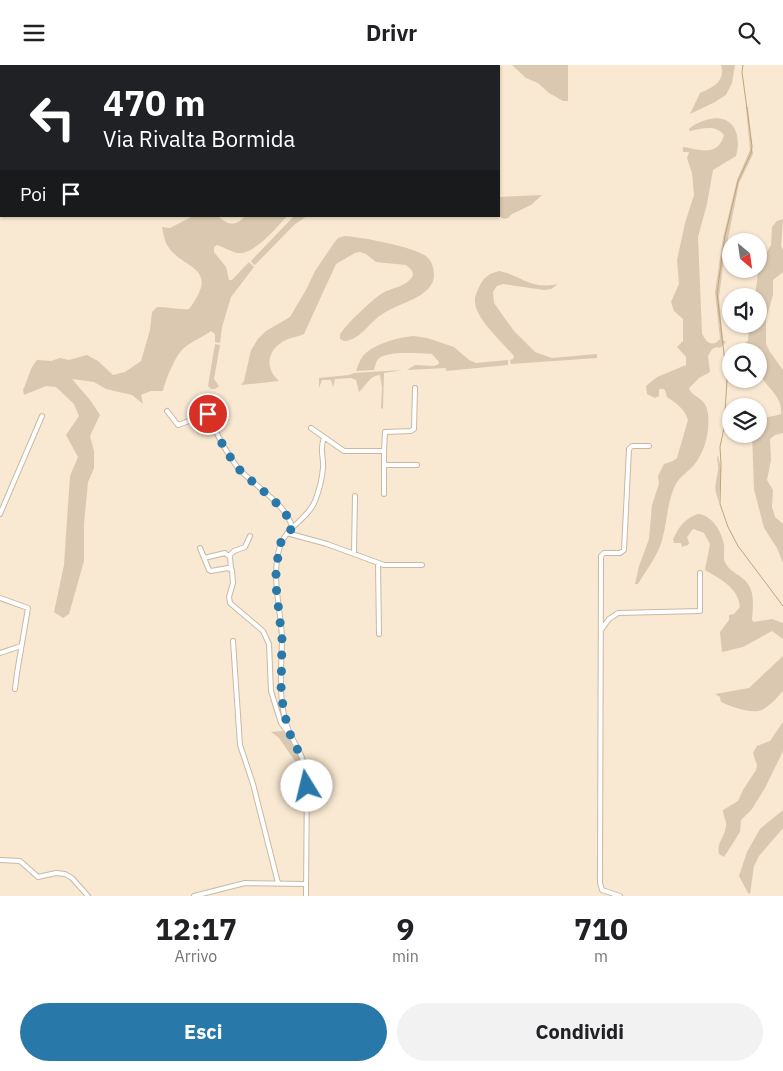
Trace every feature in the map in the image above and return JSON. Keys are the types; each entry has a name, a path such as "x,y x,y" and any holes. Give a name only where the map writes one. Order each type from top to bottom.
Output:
{"street":[{"path":"384,494 385,432 411,431 414,429 415,388"},
{"path":"167,411 178,425 208,414 219,440 236,464 252,483 291,520 292,528"},
{"path":"0,514 42,416"},
{"path":"311,428 345,451 384,451"},
{"path":"289,733 282,703 281,628 275,578 280,545 292,528 310,511 316,500 323,469 321,447 324,438"},
{"path":"620,896 602,890 600,883 601,556 604,553 620,553 624,549 629,449 632,446 649,446"},
{"path":"384,465 417,465"},
{"path":"354,554 355,496"},
{"path":"288,533 389,566 422,565"},
{"path":"229,556 234,551 245,547 250,536"},
{"path":"200,548 207,568 211,571 231,569"},
{"path":"204,557 225,553 229,556"},
{"path":"229,556 233,583 230,601 233,606 263,631 267,637 270,647 271,691 281,723 289,733 307,772 306,896"},
{"path":"378,563 379,634"},
{"path":"601,630 609,619 618,613 700,611 700,573"},
{"path":"0,599 28,608 15,689"},
{"path":"233,641 240,745 253,784 278,883"},
{"path":"0,653 21,646"},
{"path":"0,859 20,861 38,877 56,873 66,874 88,896"},
{"path":"194,896 242,884 306,884"}],"shaded area":[{"path":"512,65 568,65 568,101 563,101 549,93 538,83 526,78"},
{"path":"721,65 735,65 732,83 726,95 690,114 700,93 714,86 720,80 722,75"},
{"path":"746,107 748,107 753,154 739,183 729,233 724,233 737,180 750,150"},
{"path":"721,119 732,125 736,131 738,147 736,156 713,170 707,204 698,237 702,333 709,343 715,343 720,339 715,292 722,245 722,274 719,297 723,340 726,342 722,343 720,348 712,349 708,356 710,372 699,378 689,388 707,408 706,441 698,460 676,484 670,500 660,546 638,584 635,584 639,566 649,539 652,505 659,484 658,476 664,464 677,458 688,420 682,409 667,397 665,390 659,389 659,396 655,398 647,394 646,386 657,377 686,365 686,357 677,347 683,341 683,319 674,311 671,302 679,284 677,260 685,223 694,195 692,173 687,158 689,152 683,152 683,147 708,150 718,147 724,135 717,129 704,128 690,131 689,129 703,121"},
{"path":"542,195 531,205 504,219 500,217 500,197"},
{"path":"191,217 219,217 228,223 235,223 244,217 286,217 265,239 251,250 238,253 217,245 214,247 214,252 226,267 229,280 232,280 249,262 254,267 231,297 222,327 220,343 215,342 215,334 211,331 184,348 174,362 163,391 151,391 141,395 143,404 132,395 106,389 94,382 72,379 100,415 90,436 94,451 94,468 88,482 84,524 84,561 69,614 63,618 54,612 64,565 70,476 78,457 66,435 79,416 74,404 56,387 46,386 24,395 23,390 30,371 37,360 51,361 60,358 69,360 87,355 98,361 113,375 125,372 141,361 150,330 152,312 157,307 189,309 202,283 200,275 195,269 172,252 166,243 162,227 170,228"},
{"path":"293,217 306,217 294,225 255,265 251,261"},
{"path":"783,219 781,246 783,250 783,272 773,280 773,295 767,316 767,288 756,288 757,278 768,277 768,250 771,245 772,227 777,221"},
{"path":"345,236 388,243 421,253 429,259 434,270 432,284 424,293 381,315 355,338 344,341 340,339 342,331 359,313 381,294 406,283 413,275 412,270 406,265 376,262 366,254 355,253 336,264 304,334 288,339 271,353 271,370 279,381 241,385 244,381 251,350 258,339 266,331 290,317 315,271 334,243 338,238"},
{"path":"499,271 533,284 558,284 551,289 544,290 503,284 497,286 493,292 494,303 514,331 535,352 552,358 597,354 597,358 511,364 510,360 514,356 484,323 475,302 476,294 483,281 487,276"},
{"path":"748,333 766,333 766,343 746,343 748,341"},
{"path":"414,336 427,338 454,347 469,360 476,363 508,360 508,365 446,371 446,368 407,370 415,365 434,366 439,364 439,362 432,354 404,353 383,356 378,359 374,370 356,371 363,356 373,348 394,340"},
{"path":"215,344 220,345 214,379 219,386 211,389 208,386"},
{"path":"767,346 783,370 783,433 775,435 770,439 771,460 767,480 773,490 772,507 775,517 783,524 783,563 777,548 764,528 754,489 752,443 767,443 767,418 781,414 780,403 767,385"},
{"path":"402,370 384,373 383,409 381,408 382,387 380,375 371,379 359,392 356,380 351,378 335,379 333,387 331,380 322,380 319,388 319,378 354,373"},
{"path":"718,455 721,469 719,502 716,489"},
{"path":"698,514 708,517 716,525 723,540 726,564 746,581 749,586 752,596 752,620 754,622 772,619 783,623 783,639 772,631 743,647 722,652 720,632 729,620 729,615 734,614 740,607 739,600 728,585 705,570 710,544 704,533 693,529 687,537 688,545 682,547 681,543 674,543 673,539 683,523"},
{"path":"783,656 783,691 765,708 749,711 737,708 721,702 720,697 715,694 749,688"},
{"path":"783,722 783,751 765,788 752,809 741,820 740,832 724,857 719,854 718,850 726,826 723,810 738,801 756,770 757,765 753,753 757,746 770,741"},
{"path":"283,731 292,740 298,752 306,777 279,738 271,732"},
{"path":"783,810 783,828 759,856 754,866 750,894 739,876 747,852 760,829"}],"waterway":[{"path":"743,65 742,72 752,146 751,153 738,181 725,236 717,293 727,380 724,428 720,447 720,504 728,527 738,546 783,606"}],"route":[{"path":"208,414 223,447 236,464 252,483 277,504 291,522 292,528 280,545 275,571 282,639 280,681 285,721 306,767 307,786"}]}
